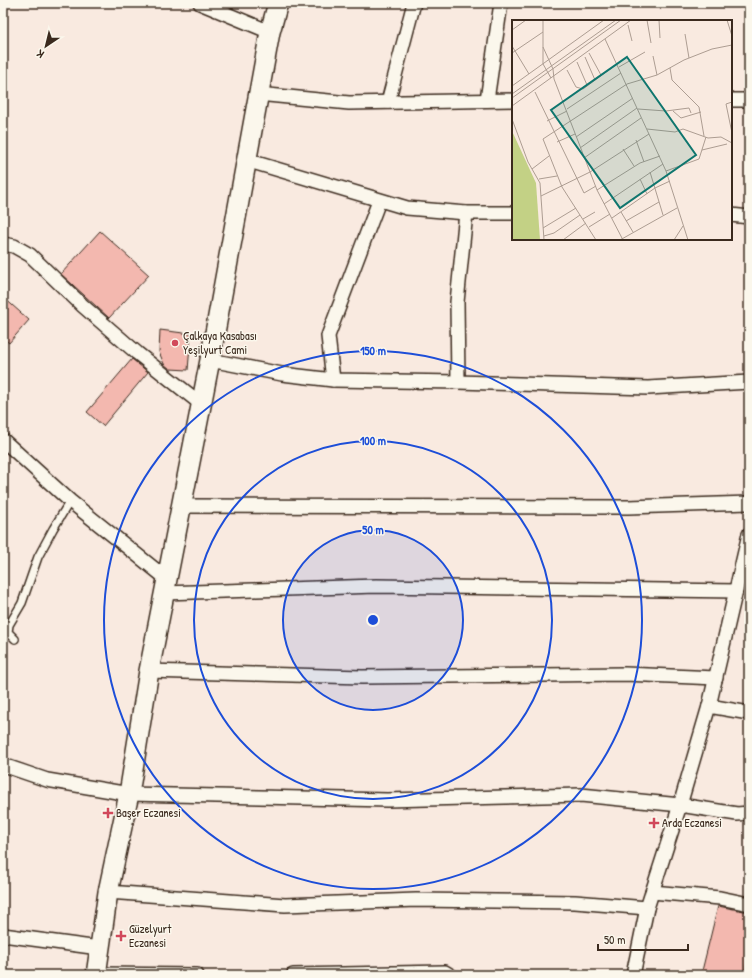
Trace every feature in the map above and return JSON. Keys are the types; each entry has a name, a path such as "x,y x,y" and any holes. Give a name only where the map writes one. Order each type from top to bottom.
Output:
{"main road":[{"path":"96,974 108,892 128,794 149,671 200,404 210,360 258,94 270,32 278,3"}],"street":[{"path":"200,3 270,32"},
{"path":"388,102 414,3"},
{"path":"487,100 501,3"},
{"path":"258,94 349,103 512,100"},
{"path":"732,100 749,100"},
{"path":"246,160 379,201 407,208 466,213 512,213"},
{"path":"333,380 328,336 379,201"},
{"path":"458,382 457,302 466,213"},
{"path":"732,215 749,217"},
{"path":"3,244 14,246 30,255 83,306 137,353 200,404"},
{"path":"210,360 282,374 333,380 648,388 749,382"},
{"path":"3,440 165,586 376,586 736,591"},
{"path":"181,506 628,507 749,503"},
{"path":"633,975 647,908 680,805 709,706 749,534"},
{"path":"149,671 362,677 625,674 716,678"},
{"path":"709,706 749,713"},
{"path":"3,765 47,780 128,794 387,800 581,795 680,805 737,814 749,813"},
{"path":"108,892 285,905 416,900 575,902 647,908"},
{"path":"652,892 720,898 749,904"},
{"path":"3,935 99,948"},
{"path":"293,975 445,972 450,975"},
{"path":"96,974 197,975"}],"lane":[{"path":"16,639 8,632 10,625 22,603 38,557 70,501"}],"building":[{"path":"100,231 149,275 109,318 61,274"},
{"path":"3,297 29,320 9,343 3,338"},
{"name":"Çalkaya Kasabası Yeşilyurt Cami","path":"160,330 191,334 188,370 170,369 164,364 159,352"},
{"path":"132,359 148,372 103,426 87,412"},
{"path":"718,906 749,912 749,952 744,975 701,975"}],"place":[{"name":"Çalkaya Kasabası Yeşilyurt Cami","path":"175,343"},
{"name":"Başer Eczanesi","path":"108,813"},
{"name":"Arda Eczanesi","path":"654,823"},
{"name":"Güzelyurt Eczanesi","path":"121,936"}]}
